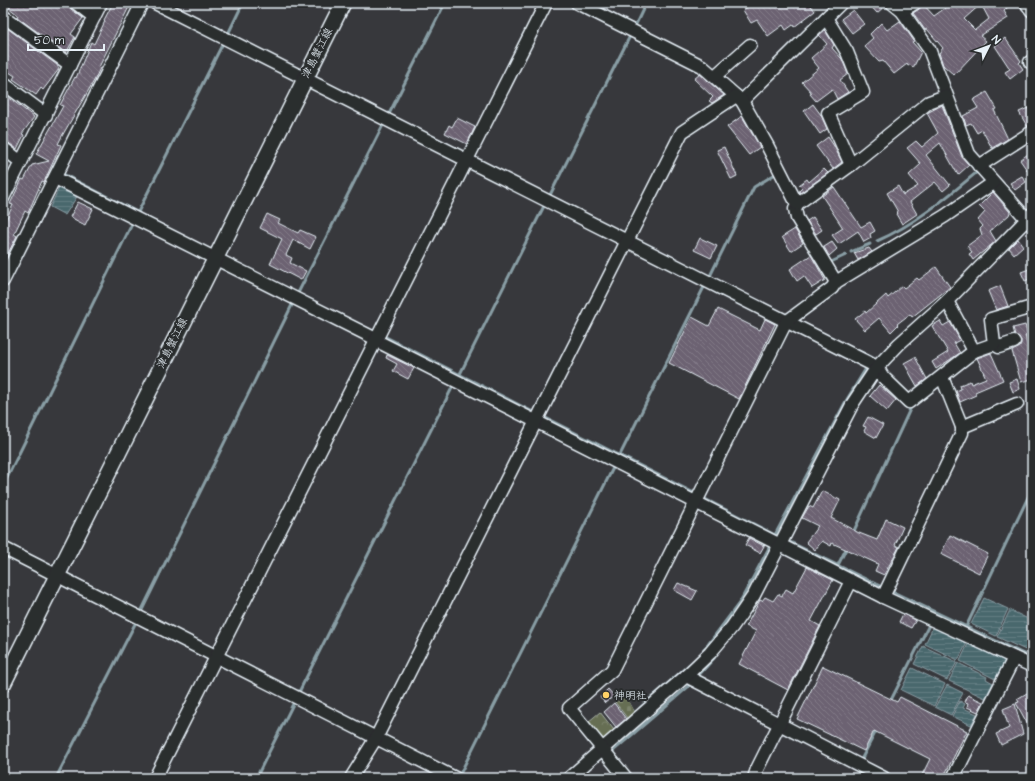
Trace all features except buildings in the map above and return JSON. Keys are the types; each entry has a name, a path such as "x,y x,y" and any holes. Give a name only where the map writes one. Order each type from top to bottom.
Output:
{"main road":[{"name":"津島蟹江線","path":"3,684 214,258 343,3"}],"street":[{"path":"76,3 94,17"},
{"path":"3,198 101,3"},
{"path":"3,281 142,3"},
{"path":"155,3 877,367 883,377 909,402 974,351 994,344 999,347 1014,342"},
{"path":"155,778 546,3"},
{"path":"577,3 702,66 715,76 739,98 767,145 797,204"},
{"path":"351,778 376,738 682,132 739,98 841,3"},
{"path":"569,778 686,676 710,653 732,627 754,595 779,544 853,404 877,367 899,344 947,301 1030,220 993,183 969,154 946,96 938,69 929,49 902,10 892,3"},
{"path":"902,10 915,3"},
{"path":"1026,3 1032,11"},
{"path":"3,16 70,65"},
{"path":"826,18 848,52 863,92 828,114 851,165"},
{"path":"715,76 750,45"},
{"path":"3,83 46,115"},
{"path":"836,282 797,218 795,209 797,204 851,165 929,102 946,96"},
{"path":"979,166 1032,132"},
{"path":"3,148 21,162"},
{"path":"55,178 214,258 538,416 699,498 779,544 851,581 886,592 1032,666"},
{"path":"626,778 570,708 612,670 786,322 832,288 836,282 945,216 993,183"},
{"path":"947,301 974,351"},
{"path":"994,344 991,319 1032,307"},
{"path":"886,592 962,433 962,428 942,377"},
{"path":"962,428 1017,404"},
{"path":"3,548 455,778"},
{"path":"754,778 779,724 851,581"},
{"path":"953,778 1014,658"},
{"path":"686,676 884,778"}],"green space":[{"path":"625,694 634,711 627,718 615,702"},
{"path":"600,712 614,730 603,740 588,722"}],"water":[{"path":"60,186 78,195 65,215 50,207"},
{"path":"984,598 1008,609 996,636 971,624"},
{"path":"1010,610 1032,621 1032,647 1030,652 997,637"},
{"path":"933,627 967,643 958,660 925,644"},
{"path":"968,644 1005,661 995,679 960,661"},
{"path":"923,646 957,662 947,680 914,664"},
{"path":"958,663 987,677 986,679 993,683 985,698 949,681"},
{"path":"912,668 945,684 934,706 901,690"},
{"path":"947,685 963,693 951,715 935,707"},
{"path":"960,701 965,704 963,708 977,714 971,725 952,716"}],"waterway":[{"path":"228,34 243,3"},
{"path":"389,114 445,3"},
{"path":"635,26 646,3"},
{"path":"550,195 630,36"},
{"path":"137,214 223,43"},
{"path":"297,295 383,125"},
{"path":"877,241 891,235 917,219 977,172"},
{"path":"710,276 754,187 777,173"},
{"path":"65,175 139,213"},
{"path":"459,376 544,206"},
{"path":"3,486 133,222"},
{"path":"851,252 870,244"},
{"path":"831,262 846,255"},
{"path":"619,457 704,287"},
{"path":"141,612 293,303"},
{"path":"382,335 537,414"},
{"path":"859,351 871,357"},
{"path":"701,497 775,535 846,401 865,370"},
{"path":"299,692 454,384"},
{"path":"853,533 911,407"},
{"path":"542,416 696,494"},
{"path":"460,774 614,466"},
{"path":"966,627 1032,489"},
{"path":"788,541 884,588"},
{"path":"701,654 740,602 770,546"},
{"path":"838,565 847,547"},
{"path":"889,590 1032,658"},
{"path":"56,778 137,620"},
{"path":"890,702 929,625"},
{"path":"698,676 715,657"},
{"path":"640,708 690,664"},
{"path":"613,751 689,686"},
{"path":"256,778 294,702"},
{"path":"861,760 877,729"},
{"path":"858,770 861,778"},
{"path":"614,772 618,778"}],"place":[{"name":"神明社","path":"606,695"}]}
